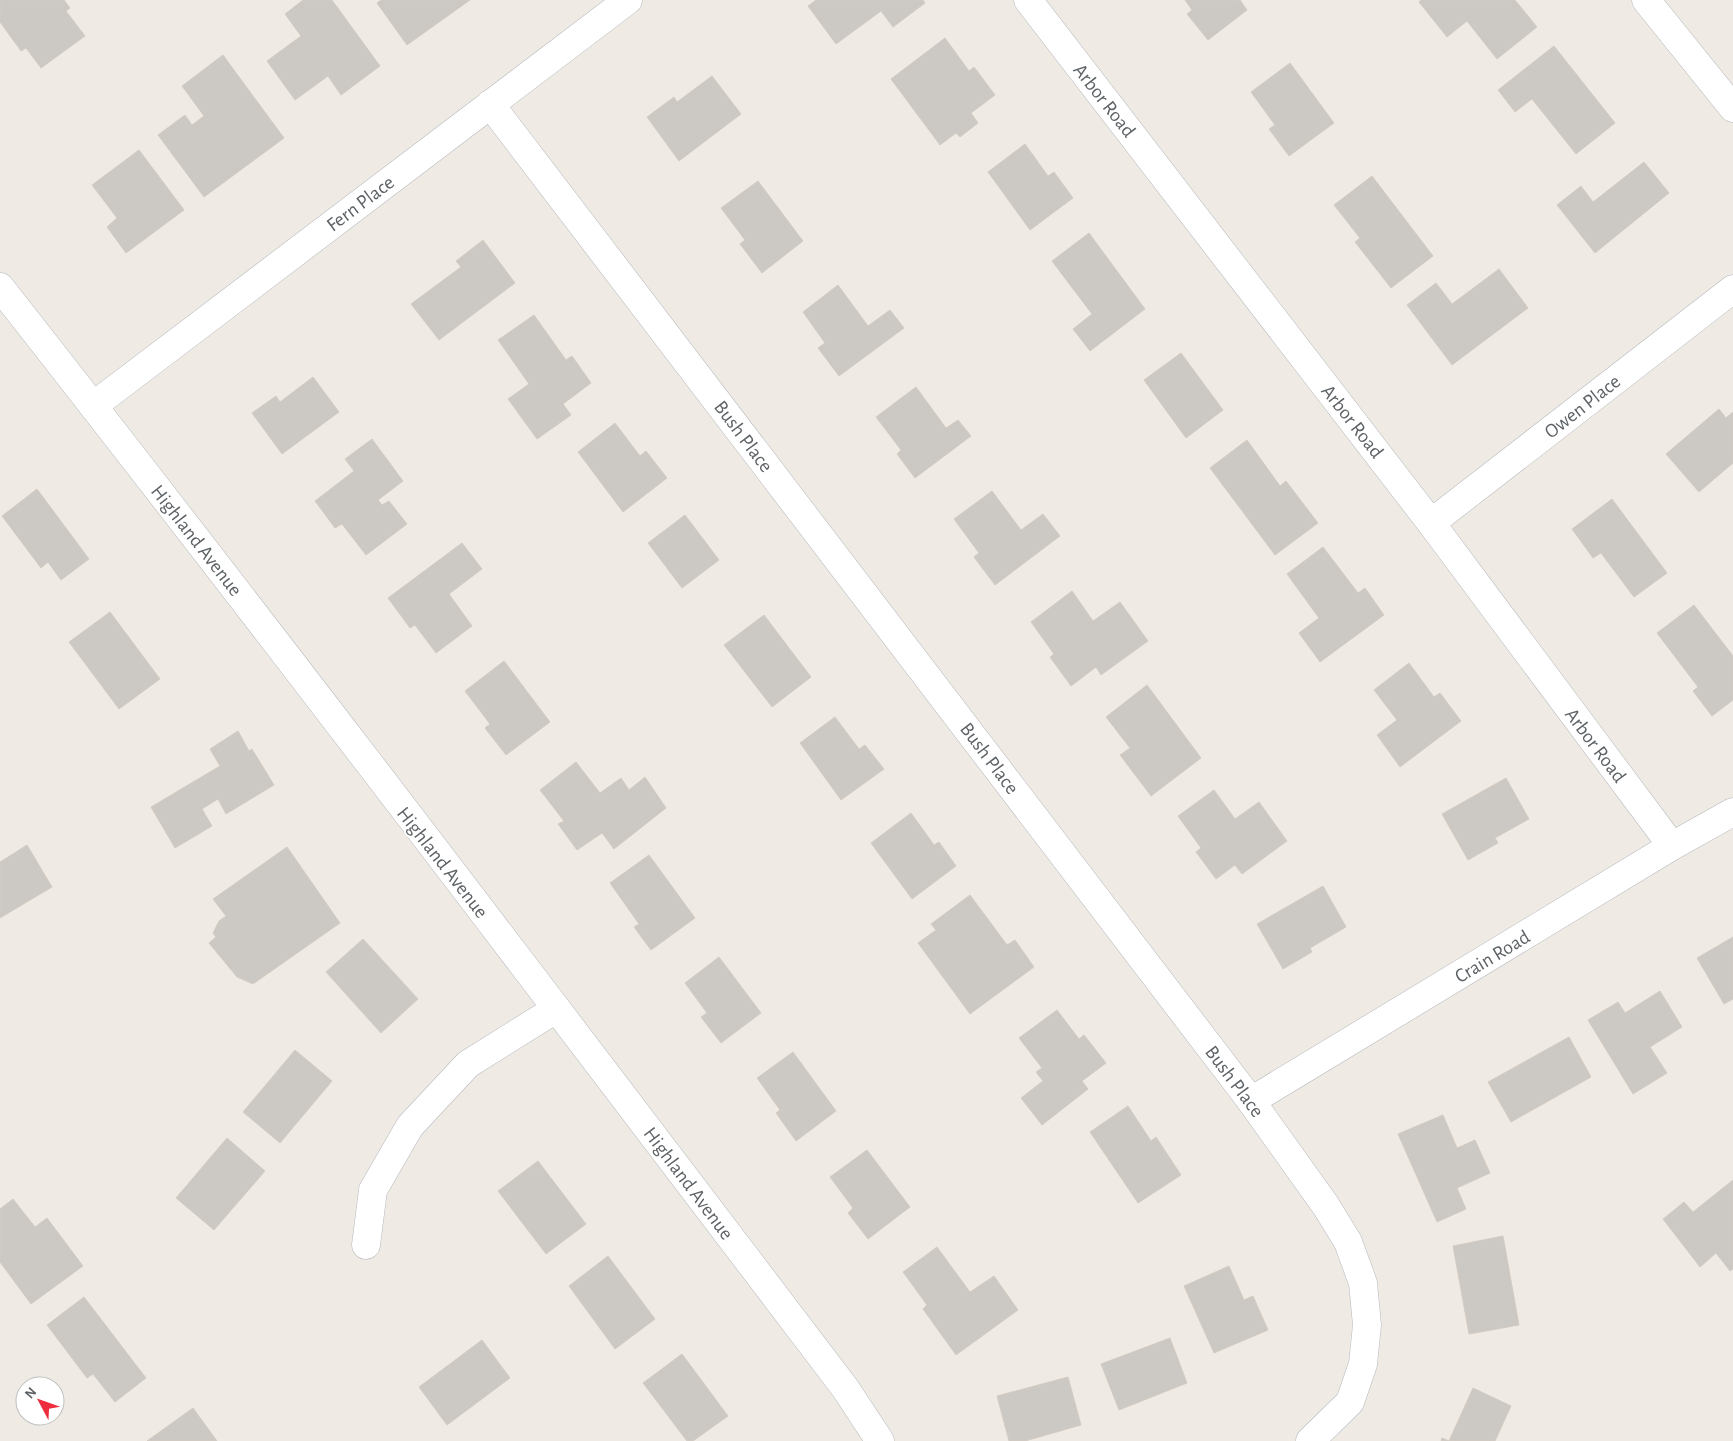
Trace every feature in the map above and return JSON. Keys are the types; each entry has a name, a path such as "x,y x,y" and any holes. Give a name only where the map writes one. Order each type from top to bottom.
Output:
{"street":[{"name":"Fern Place","path":"93,406 628,0"},
{"name":"Arbor Road","path":"1028,0 1431,522 1672,846"},
{"path":"1646,0 1733,108"},
{"name":"Bush Place","path":"490,104 1251,1100 1326,1206 1348,1242 1363,1283 1367,1325 1363,1364 1350,1402 1310,1441"},
{"name":"Highland Avenue","path":"0,288 93,406 556,1009 845,1388 880,1441"},
{"name":"Owen Place","path":"1431,522 1733,289"},
{"name":"Crain Road","path":"1251,1100 1672,846 1733,812"},
{"path":"366,1245 373,1190 410,1126 468,1064 556,1009"}],"building":[{"path":"0,0 64,0 70,8 66,11 85,36 41,68 26,48 21,51 0,22"},
{"path":"303,0 332,0 380,66 341,95 328,76 295,100 267,61 301,36 285,14"},
{"path":"381,0 470,0 407,45 377,3"},
{"path":"816,0 923,0 925,3 893,27 881,11 836,44 808,6"},
{"path":"1185,0 1240,0 1247,10 1208,40 1187,14 1192,10"},
{"path":"1421,0 1515,0 1537,27 1497,59 1467,21 1447,37 1419,2"},
{"path":"945,38 969,71 974,67 995,95 971,113 978,123 960,137 956,133 940,145 891,79"},
{"path":"1554,46 1615,123 1576,154 1532,99 1515,112 1498,90"},
{"path":"223,55 284,138 204,197 158,135 185,115 192,125 204,116 182,86"},
{"path":"1290,63 1334,123 1289,156 1269,129 1275,125 1251,92"},
{"path":"712,76 741,114 679,161 647,117 674,97 677,102"},
{"path":"1025,144 1048,176 1054,172 1073,198 1030,230 988,172"},
{"path":"139,150 184,210 126,253 107,227 117,218 92,185"},
{"path":"1644,162 1669,193 1595,253 1557,205 1581,186 1593,202"},
{"path":"1372,176 1433,256 1391,288 1355,242 1360,238 1334,205"},
{"path":"758,181 803,241 762,273 740,244 745,240 721,208"},
{"path":"1089,233 1145,309 1090,351 1073,329 1092,314 1052,261"},
{"path":"483,240 515,283 439,340 411,304 461,267 456,261"},
{"path":"1499,269 1528,308 1452,365 1407,305 1436,283 1452,304"},
{"path":"838,285 868,326 890,310 904,328 839,376 818,348 825,343 803,312"},
{"path":"534,315 566,360 572,356 591,383 563,404 571,415 537,439 508,399 529,384 498,340"},
{"path":"1181,353 1223,410 1186,438 1144,380"},
{"path":"313,377 339,412 282,454 252,413 276,396 280,402"},
{"path":"916,387 946,428 958,420 971,436 915,478 897,454 901,450 876,417"},
{"path":"1719,409 1726,418 1733,412 1733,463 1699,492 1666,454"},
{"path":"615,423 640,456 646,451 667,478 623,512 578,452"},
{"path":"372,439 403,481 378,500 382,505 389,501 407,524 366,555 342,524 335,528 315,501 354,471 345,459"},
{"path":"1247,440 1280,486 1286,481 1318,523 1275,555 1210,468"},
{"path":"37,489 89,559 61,580 48,562 41,568 2,516"},
{"path":"992,491 1021,530 1043,514 1060,536 995,585 974,557 979,553 954,519"},
{"path":"1612,499 1667,573 1634,597 1601,553 1593,558 1572,529"},
{"path":"685,515 719,560 682,588 648,543"},
{"path":"462,543 482,569 449,594 472,626 436,653 415,625 410,628 388,598"},
{"path":"1323,547 1358,593 1365,588 1384,615 1320,662 1299,633 1319,618 1287,574"},
{"path":"1072,591 1093,621 1120,602 1148,641 1101,675 1096,667 1071,686 1050,657 1054,654 1031,622"},
{"path":"1694,605 1733,656 1733,700 1712,716 1693,691 1698,687 1657,633"},
{"path":"110,612 160,679 119,709 69,642"},
{"path":"764,615 811,677 772,707 724,645"},
{"path":"504,661 550,722 506,755 485,728 490,724 465,691"},
{"path":"1409,663 1434,697 1440,693 1461,721 1400,767 1377,735 1397,720 1374,690"},
{"path":"1147,685 1201,758 1151,796 1120,755 1130,748 1106,717"},
{"path":"835,717 859,749 865,745 884,769 841,800 800,743"},
{"path":"238,731 249,751 252,749 274,785 226,814 218,799 202,809 212,826 175,848 151,807 220,766 210,749"},
{"path":"576,762 600,793 621,778 629,790 645,777 666,808 614,849 602,833 577,850 558,824 564,821 540,790"},
{"path":"1506,778 1529,819 1495,838 1498,843 1468,860 1442,814"},
{"path":"1214,790 1235,819 1259,802 1287,841 1242,874 1235,865 1216,879 1196,852 1201,848 1178,816"},
{"path":"911,813 934,845 939,842 956,866 912,899 871,843"},
{"path":"27,845 52,887 0,918 0,862"},
{"path":"287,847 340,923 253,984 237,977 209,943 216,937 213,933 219,921 226,916 213,899"},
{"path":"649,855 695,918 651,950 634,927 639,924 610,883"},
{"path":"1323,886 1346,927 1310,948 1312,952 1283,969 1257,924"},
{"path":"970,895 1007,945 1015,940 1034,967 970,1014 918,943 936,930 931,924"},
{"path":"1733,937 1733,999 1724,1004 1697,958"},
{"path":"363,939 418,999 381,1033 326,972"},
{"path":"719,957 761,1013 721,1043 701,1017 707,1013 685,983"},
{"path":"1660,991 1682,1027 1650,1047 1667,1073 1633,1094 1588,1020 1618,1002 1625,1013"},
{"path":"1057,1010 1079,1039 1084,1035 1106,1063 1082,1081 1088,1089 1042,1125 1021,1098 1043,1081 1036,1072 1042,1068 1019,1038"},
{"path":"1569,1037 1591,1077 1511,1122 1488,1082"},
{"path":"295,1050 332,1081 280,1143 243,1112"},
{"path":"793,1052 836,1111 796,1141 776,1113 780,1110 757,1078"},
{"path":"1128,1106 1151,1141 1156,1137 1181,1175 1138,1203 1090,1132"},
{"path":"1443,1115 1457,1148 1475,1140 1490,1173 1457,1188 1466,1209 1437,1222 1398,1134"},
{"path":"227,1138 265,1171 214,1230 176,1198"},
{"path":"867,1150 910,1207 868,1239 848,1213 853,1208 830,1177"},
{"path":"538,1161 586,1224 546,1254 498,1191"},
{"path":"1733,1180 1733,1269 1730,1271 1716,1253 1700,1267 1663,1219 1684,1202 1693,1212"},
{"path":"13,1199 35,1227 47,1218 83,1266 31,1304 0,1262 0,1209"},
{"path":"1503,1236 1519,1325 1469,1334 1453,1246"},
{"path":"937,1247 970,1292 994,1276 1018,1310 956,1355 923,1309 927,1305 903,1272"},
{"path":"608,1256 655,1319 615,1349 569,1286"},
{"path":"1229,1266 1244,1300 1253,1296 1268,1330 1214,1353 1184,1286"},
{"path":"84,1297 146,1378 115,1402 93,1374 87,1378 47,1325"},
{"path":"1170,1338 1187,1383 1119,1410 1101,1364"},
{"path":"482,1340 510,1378 447,1425 419,1387"},
{"path":"682,1354 728,1416 693,1441 687,1441 643,1383"},
{"path":"1068,1377 1081,1425 1025,1441 1009,1441 997,1396"},
{"path":"1473,1388 1511,1406 1495,1441 1449,1441"},
{"path":"193,1408 217,1441 147,1441"}]}
